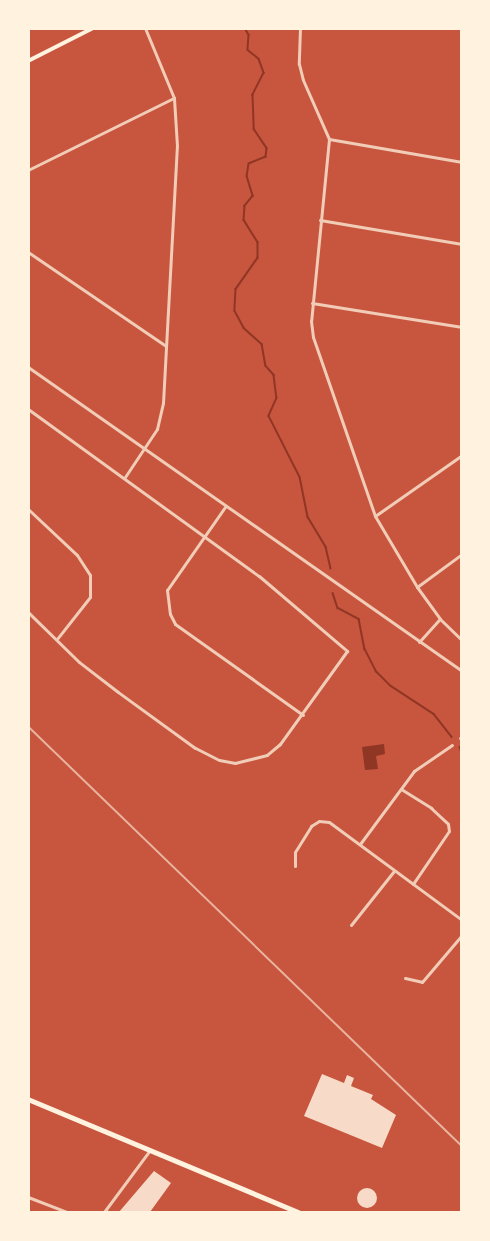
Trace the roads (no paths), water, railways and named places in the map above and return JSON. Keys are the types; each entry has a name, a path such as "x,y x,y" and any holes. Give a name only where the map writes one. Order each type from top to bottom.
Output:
{"main road":[{"path":"28,61 93,28"},
{"path":"28,1099 298,1212"}],"street":[{"path":"125,477 157,429 163,403 177,146 174,98 145,28"},
{"path":"300,28 299,64 303,80 329,139 312,303 313,337 375,516 417,587 440,619 462,640"},
{"path":"28,170 174,98"},
{"path":"329,139 462,162"},
{"path":"320,220 462,244"},
{"path":"28,252 166,346"},
{"path":"312,303 462,327"},
{"path":"28,367 462,671"},
{"path":"28,409 259,576 347,651 303,715 267,755 249,761 225,761 185,741 79,662 28,612"},
{"path":"375,516 462,455"},
{"path":"225,507 167,590 168,607 175,624 303,715"},
{"path":"28,508 77,555 90,575 90,597 57,639"},
{"path":"417,587 462,554"},
{"path":"419,642 440,619"},
{"path":"360,844 422,762 452,745"},
{"path":"401,789 431,808 448,824 449,831 413,884"},
{"path":"296,866 295,852 311,826 319,821 328,822 462,920"},
{"path":"351,926 394,871"},
{"path":"405,978 422,982 462,935"},
{"path":"104,1212 150,1150"},
{"path":"28,1197 67,1212"}],"waterway":[{"path":"245,28 249,35 248,50 259,59 264,73 253,95 254,129 267,148 266,157 249,164 247,176 253,196 245,206 244,220 258,242 258,258 236,289 235,311 244,328 262,344 266,366 274,375 277,398 269,416 300,477 308,517 326,547 331,568"},
{"path":"333,593 338,608 359,619 365,649 376,671 391,686 434,714 452,737"},
{"path":"460,747 462,753"}],"railway":[{"path":"28,726 462,1146"}]}
